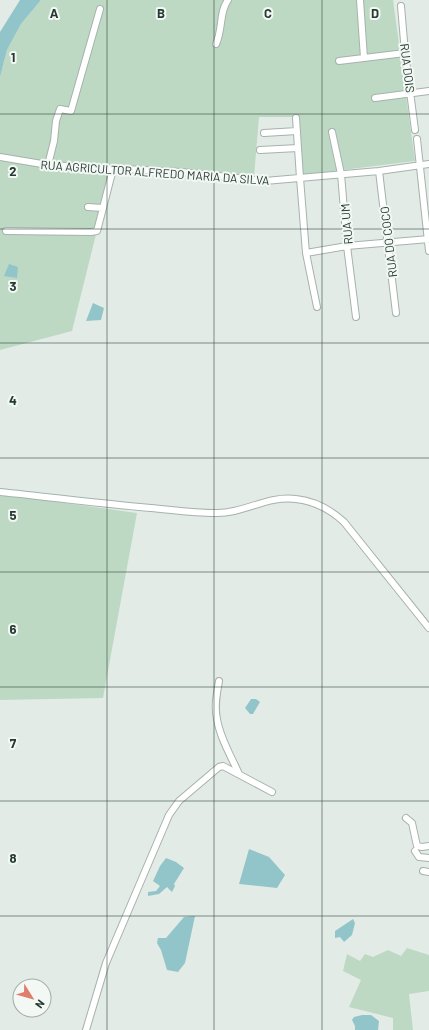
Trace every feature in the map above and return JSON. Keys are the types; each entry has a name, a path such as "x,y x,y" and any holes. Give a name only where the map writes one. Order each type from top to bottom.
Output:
{"street":[{"path":"216,44 221,29 224,7 228,0"},
{"path":"360,0 364,58"},
{"name":"RUA DOIS","path":"402,6 405,53 415,130"},
{"path":"48,165 54,141 56,121 60,108 71,111 100,9"},
{"path":"339,61 405,53"},
{"path":"375,98 429,91"},
{"path":"296,118 306,253 317,307"},
{"path":"264,133 297,131"},
{"name":"RUA UM","path":"332,132 341,174 347,246 356,317"},
{"path":"416,139 429,251"},
{"path":"260,150 298,148"},
{"name":"RUA AGRICULTOR ALFREDO MARIA DA SILVA","path":"0,157 48,165 181,172 265,181 379,171 429,164"},
{"path":"6,231 97,231 112,169"},
{"name":"RUA DO COCO","path":"379,171 396,313"},
{"path":"88,207 103,208"},
{"path":"306,253 347,246 428,239"},
{"path":"0,492 93,503 209,513 234,512 282,499 296,499 309,502 324,507 344,522 429,628"},
{"path":"219,681 216,699 216,718 223,740 239,774"},
{"path":"86,1030 106,963 171,811 179,801 219,768 225,766 272,792"},
{"path":"406,818 412,823 417,846 429,846"},
{"path":"415,851 419,857 429,858"}],"green space":[{"path":"41,0 393,0 415,161 302,175 298,117 259,117 254,177 113,166 72,331 0,350 0,77 7,50 21,24"},
{"path":"0,494 137,513 103,698 0,700"},
{"path":"407,948 429,955 429,991 409,994 413,1030 393,1030 393,1018 349,1007 361,980 343,971 347,954 360,961 365,954 373,957 388,950 401,956"}],"water":[{"path":"20,0 41,0 21,24 7,50 0,77 0,32"},
{"path":"9,264 18,267 17,278 4,276"},
{"path":"93,303 104,308 101,320 86,321"},
{"path":"251,699 256,699 260,702 253,714 250,714 245,708"},
{"path":"249,849 269,857 285,875 277,888 239,884"},
{"path":"166,858 176,862 184,868 174,884 175,886 172,892 167,887 159,894 148,896 148,892 156,891 160,886 153,881 160,866"},
{"path":"195,916 185,963 178,972 167,970 161,950 157,943 158,938 166,938 184,917"},
{"path":"353,919 355,923 352,935 344,942 340,937 335,938 335,931"},
{"path":"371,1015 379,1021 378,1030 355,1030 352,1020 354,1017"}]}
